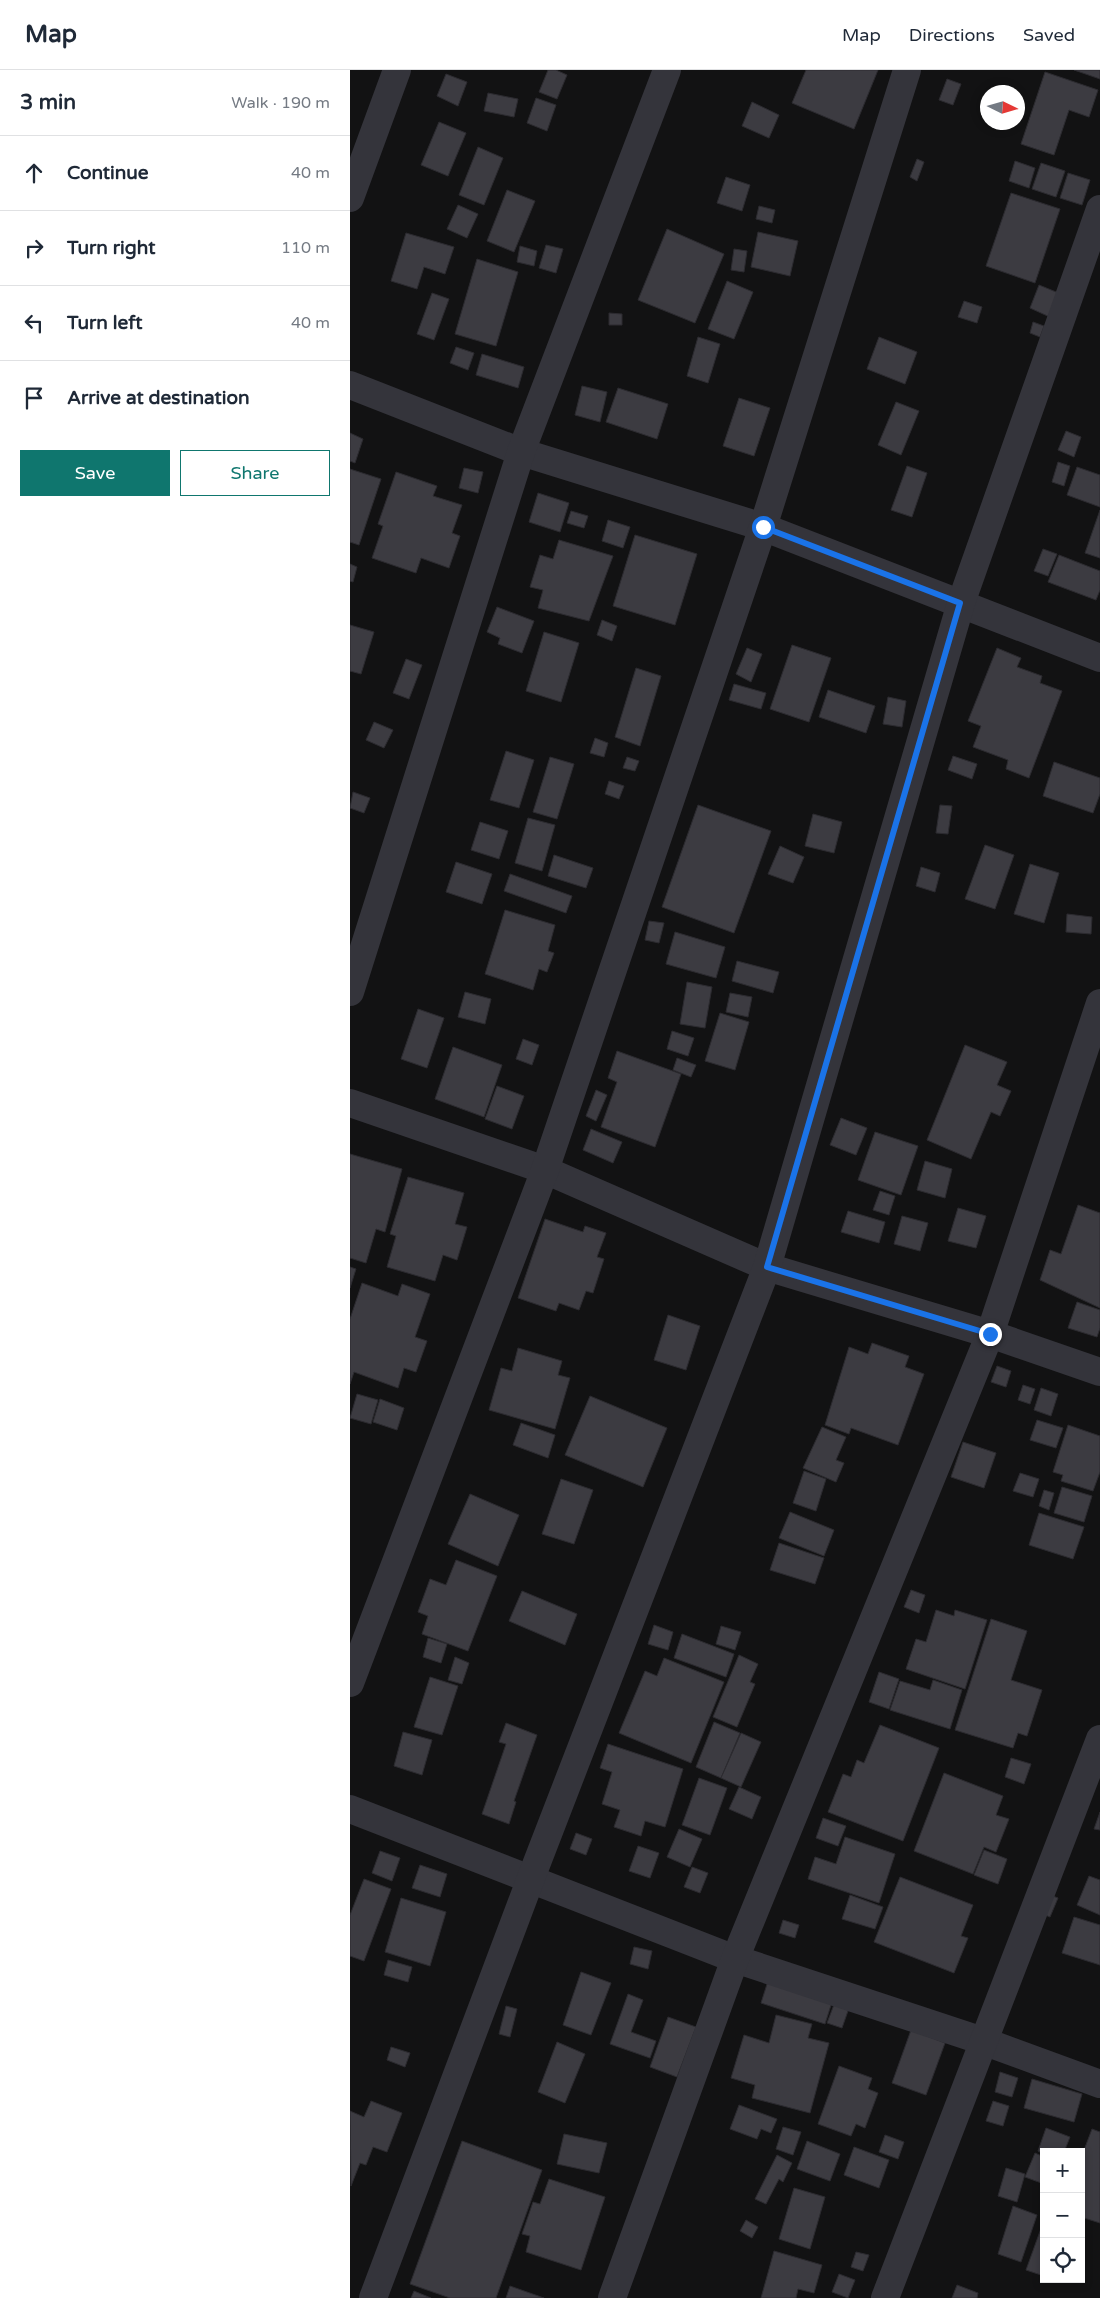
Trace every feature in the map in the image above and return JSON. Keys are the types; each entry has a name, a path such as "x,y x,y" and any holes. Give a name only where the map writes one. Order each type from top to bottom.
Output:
{"street":[{"path":"350,198 397,70"},
{"path":"350,992 521,452 667,70"},
{"path":"350,1683 545,1170 763,527 907,70"},
{"path":"373,2298 531,1878 767,1267 960,603 1100,209"},
{"path":"350,384 521,452 763,527 1100,658"},
{"path":"612,2298 735,1959 990,1334 1100,1003"},
{"path":"350,1103 545,1170 767,1267 990,1334 1100,1372"},
{"path":"885,2298 982,2041 1100,1739"},
{"path":"350,1809 735,1959 982,2041 1100,2084"}],"building":[{"path":"548,70 556,70 567,75 557,99 539,92"},
{"path":"806,70 878,70 854,129 792,103"},
{"path":"1074,70 1100,70 1100,79"},
{"path":"1045,72 1098,90 1089,117 1069,110 1054,155 1021,144"},
{"path":"446,74 467,82 458,106 437,96"},
{"path":"947,79 961,84 953,105 939,100"},
{"path":"488,93 518,99 514,117 484,111"},
{"path":"536,98 556,105 547,131 527,123"},
{"path":"752,102 779,115 769,138 742,126"},
{"path":"439,122 466,133 448,176 421,165"},
{"path":"478,147 503,158 484,205 459,195"},
{"path":"917,159 924,162 917,181 910,177"},
{"path":"1015,161 1035,168 1029,188 1009,181"},
{"path":"1041,163 1065,171 1056,197 1032,189"},
{"path":"1068,173 1090,180 1082,205 1060,198"},
{"path":"726,177 750,185 742,211 717,203"},
{"path":"507,190 535,201 514,252 487,241"},
{"path":"1011,193 1060,209 1035,283 986,266"},
{"path":"458,205 478,214 467,238 447,229"},
{"path":"759,206 775,210 772,223 756,219"},
{"path":"667,229 724,254 695,323 638,300"},
{"path":"758,232 798,241 790,276 751,267"},
{"path":"406,233 454,247 445,274 424,267 417,289 391,281"},
{"path":"546,245 563,249 556,273 539,268"},
{"path":"520,246 537,251 534,266 517,262"},
{"path":"734,249 747,251 744,272 731,270"},
{"path":"477,259 518,272 496,346 455,334"},
{"path":"727,281 753,292 734,339 708,329"},
{"path":"1039,285 1061,294 1052,318 1030,308"},
{"path":"432,293 449,299 434,340 417,334"},
{"path":"964,301 982,307 977,323 958,317"},
{"path":"609,313 622,314 622,325 609,325"},
{"path":"1033,322 1044,326 1040,337 1030,333"},
{"path":"698,337 720,344 708,383 687,376"},
{"path":"879,337 917,352 905,384 867,369"},
{"path":"456,347 474,353 468,370 450,363"},
{"path":"482,354 524,367 518,388 476,375"},
{"path":"582,386 607,392 600,422 575,415"},
{"path":"618,388 668,404 657,439 606,422"},
{"path":"739,398 770,408 754,456 723,446"},
{"path":"896,402 919,411 901,455 878,445"},
{"path":"1066,431 1081,437 1074,457 1058,450"},
{"path":"350,433 363,439 355,463 350,461"},
{"path":"1058,462 1070,466 1064,486 1052,482"},
{"path":"907,466 927,473 912,517 891,510"},
{"path":"1077,467 1100,475 1100,507 1067,495"},
{"path":"464,468 483,472 478,493 459,488"},
{"path":"350,469 381,479 359,545 350,542"},
{"path":"396,472 437,486 433,496 462,505 452,533 460,536 449,568 421,558 416,573 372,558 383,526 378,524"},
{"path":"538,493 569,503 560,532 529,522"},
{"path":"1100,510 1100,558 1085,553"},
{"path":"571,511 588,516 584,528 567,523"},
{"path":"608,520 630,527 623,548 602,541"},
{"path":"635,535 697,554 675,625 613,606"},
{"path":"559,540 613,556 589,621 538,608 543,590 530,587 540,555 553,559"},
{"path":"1043,549 1057,554 1048,576 1034,571"},
{"path":"1059,555 1100,571 1100,590 1096,600 1048,582"},
{"path":"350,564 357,567 353,582 350,581"},
{"path":"497,607 534,621 522,653 498,644 500,638 487,632"},
{"path":"602,620 617,626 612,641 597,635"},
{"path":"350,625 374,632 361,674 350,671"},
{"path":"544,632 579,643 561,702 526,691"},
{"path":"792,645 831,658 809,722 770,709"},
{"path":"747,648 762,654 751,682 736,674"},
{"path":"997,648 1021,658 1017,667 1042,676 1040,683 1062,691 1029,778 1006,769 1008,760 973,747 981,726 968,721"},
{"path":"406,659 422,665 409,699 393,693"},
{"path":"636,668 661,676 640,746 615,737"},
{"path":"734,684 766,693 761,709 729,700"},
{"path":"828,690 875,706 866,733 819,717"},
{"path":"888,697 906,701 902,727 883,724"},
{"path":"374,722 393,730 384,748 366,740"},
{"path":"595,738 608,743 604,757 590,753"},
{"path":"506,751 534,760 519,808 490,800"},
{"path":"953,756 977,764 972,779 948,770"},
{"path":"550,757 574,764 557,819 533,812"},
{"path":"627,757 639,761 635,771 623,768"},
{"path":"1054,762 1100,778 1100,794 1093,813 1043,796"},
{"path":"609,781 624,786 619,799 605,794"},
{"path":"353,792 370,798 364,813 350,808"},
{"path":"698,805 771,831 734,933 662,907"},
{"path":"940,805 952,806 948,834 936,833"},
{"path":"813,814 842,822 834,853 805,846"},
{"path":"528,818 555,825 542,871 515,863"},
{"path":"480,822 508,831 499,859 471,850"},
{"path":"985,845 1014,855 995,909 965,899"},
{"path":"780,846 804,857 793,883 768,874"},
{"path":"554,855 593,868 586,888 548,876"},
{"path":"456,862 492,874 482,904 446,892"},
{"path":"1030,864 1059,873 1044,923 1014,914"},
{"path":"921,867 940,873 935,892 916,886"},
{"path":"510,874 572,896 566,913 504,891"},
{"path":"505,910 555,925 548,951 554,953 547,972 539,969 533,990 485,974"},
{"path":"1067,914 1092,917 1091,934 1066,932"},
{"path":"649,921 664,923 659,943 645,940"},
{"path":"675,932 725,947 716,978 666,964"},
{"path":"737,961 779,972 773,993 732,981"},
{"path":"687,982 712,987 705,1028 680,1024"},
{"path":"465,992 491,999 485,1024 458,1017"},
{"path":"730,993 752,997 748,1017 726,1012"},
{"path":"418,1009 444,1018 427,1068 401,1059"},
{"path":"720,1013 749,1022 735,1070 705,1061"},
{"path":"672,1031 694,1038 688,1056 667,1049"},
{"path":"523,1039 539,1045 532,1065 516,1059"},
{"path":"965,1045 1007,1062 997,1085 1011,1091 1000,1116 991,1112 971,1159 927,1140"},
{"path":"453,1047 502,1065 484,1117 435,1099"},
{"path":"617,1051 681,1074 655,1147 601,1127 617,1082 608,1078"},
{"path":"677,1058 696,1065 691,1077 673,1070"},
{"path":"497,1086 524,1096 512,1129 485,1119"},
{"path":"596,1090 607,1095 596,1121 586,1116"},
{"path":"841,1118 867,1128 856,1155 830,1145"},
{"path":"591,1129 622,1142 613,1163 583,1150"},
{"path":"875,1132 918,1146 901,1195 858,1180"},
{"path":"350,1154 402,1169 385,1232 376,1229 366,1263 350,1258"},
{"path":"925,1161 952,1169 945,1198 917,1190"},
{"path":"408,1177 464,1193 455,1224 467,1227 457,1260 443,1255 435,1281 387,1267 396,1236 390,1234"},
{"path":"880,1191 895,1196 889,1215 873,1210"},
{"path":"1078,1205 1100,1213 1100,1308 1040,1280 1050,1250 1061,1254"},
{"path":"958,1208 986,1216 976,1248 948,1241"},
{"path":"848,1211 885,1222 879,1243 841,1232"},
{"path":"902,1216 928,1223 920,1251 894,1244"},
{"path":"545,1219 583,1232 585,1226 606,1233 597,1257 604,1259 593,1293 586,1291 579,1310 559,1303 556,1311 518,1298"},
{"path":"350,1267 356,1269 350,1288"},
{"path":"362,1283 398,1296 402,1284 430,1294 415,1337 427,1341 416,1372 404,1368 398,1388 354,1372 350,1384 350,1319"},
{"path":"1077,1302 1100,1310 1100,1328 1097,1337 1068,1328"},
{"path":"668,1315 700,1326 686,1370 654,1360"},
{"path":"872,1343 909,1356 905,1367 924,1374 898,1445 851,1428 849,1434 825,1425 849,1347 868,1354"},
{"path":"518,1348 562,1361 558,1375 570,1378 555,1429 489,1410 501,1368 512,1371"},
{"path":"997,1366 1011,1371 1006,1387 991,1382"},
{"path":"1023,1385 1035,1389 1030,1404 1018,1400"},
{"path":"1041,1388 1058,1394 1051,1416 1034,1410"},
{"path":"357,1394 378,1400 371,1424 350,1418"},
{"path":"590,1396 667,1428 643,1487 565,1455"},
{"path":"380,1399 404,1408 397,1430 373,1422"},
{"path":"1037,1420 1063,1428 1056,1448 1030,1440"},
{"path":"521,1423 555,1435 548,1458 513,1445"},
{"path":"1068,1425 1100,1436 1100,1472 1093,1491 1061,1481 1063,1475 1053,1472"},
{"path":"822,1427 846,1437 836,1460 844,1463 836,1482 803,1468"},
{"path":"963,1442 996,1453 984,1488 951,1477"},
{"path":"804,1471 826,1479 816,1511 793,1503"},
{"path":"1020,1473 1039,1479 1033,1497 1013,1491"},
{"path":"561,1479 593,1490 574,1544 542,1534"},
{"path":"1062,1487 1092,1496 1084,1522 1054,1513"},
{"path":"1044,1490 1054,1493 1049,1510 1039,1506"},
{"path":"470,1494 519,1515 498,1566 448,1544"},
{"path":"790,1512 834,1530 824,1556 779,1538"},
{"path":"1039,1513 1084,1527 1073,1559 1029,1545"},
{"path":"779,1543 824,1558 815,1584 770,1570"},
{"path":"456,1560 497,1576 468,1651 422,1634 428,1616 418,1612 430,1579 446,1585"},
{"path":"911,1590 925,1595 919,1613 904,1607"},
{"path":"522,1591 577,1614 565,1645 509,1621"},
{"path":"936,1610 954,1616 955,1610 987,1620 965,1689 906,1669 916,1639 926,1642"},
{"path":"991,1619 1027,1631 1011,1680 1042,1690 1027,1736 1018,1733 1013,1748 955,1730"},
{"path":"654,1625 673,1632 668,1650 648,1644"},
{"path":"721,1626 741,1632 735,1650 716,1644"},
{"path":"682,1634 734,1654 726,1677 674,1658"},
{"path":"428,1638 447,1644 441,1663 423,1657"},
{"path":"739,1655 758,1664 750,1682 755,1684 737,1727 713,1717"},
{"path":"455,1657 469,1663 462,1684 448,1680"},
{"path":"664,1658 724,1682 691,1763 619,1733 645,1671 657,1676"},
{"path":"879,1672 899,1679 889,1709 869,1702"},
{"path":"430,1677 458,1686 442,1735 414,1727"},
{"path":"933,1680 962,1690 950,1729 890,1710 900,1681 930,1690"},
{"path":"714,1722 740,1733 721,1778 696,1767"},
{"path":"506,1723 537,1735 514,1801 516,1802 509,1824 482,1814 506,1744 499,1742"},
{"path":"880,1725 939,1748 903,1841 828,1812 843,1774 851,1777 857,1760 864,1763"},
{"path":"403,1732 432,1740 422,1775 394,1766"},
{"path":"741,1733 761,1742 741,1787 721,1778"},
{"path":"608,1744 683,1769 665,1827 645,1821 641,1836 614,1827 620,1810 602,1804 612,1772 600,1768"},
{"path":"1011,1758 1031,1764 1024,1784 1005,1777"},
{"path":"944,1773 1003,1796 996,1815 1009,1819 996,1852 984,1847 973,1874 914,1851"},
{"path":"699,1778 727,1788 710,1835 682,1825"},
{"path":"739,1787 761,1797 752,1819 729,1809"},
{"path":"1100,1812 1100,1830 1094,1829"},
{"path":"823,1818 846,1826 838,1846 816,1838"},
{"path":"679,1829 702,1839 690,1867 667,1857"},
{"path":"576,1833 592,1839 586,1855 570,1849"},
{"path":"845,1837 895,1854 879,1903 808,1879 815,1857 836,1864"},
{"path":"638,1846 659,1853 650,1878 629,1871"},
{"path":"984,1850 1007,1859 998,1884 974,1875"},
{"path":"380,1851 400,1858 392,1881 372,1873"},
{"path":"420,1865 447,1874 440,1897 412,1888"},
{"path":"692,1867 708,1873 700,1893 684,1887"},
{"path":"1089,1876 1100,1880 1100,1915 1077,1905"},
{"path":"900,1877 973,1905 961,1936 968,1938 954,1973 874,1942"},
{"path":"364,1879 391,1889 364,1961 350,1956 350,1915"},
{"path":"1045,1893 1058,1898 1050,1917 1038,1912"},
{"path":"850,1895 883,1907 875,1929 842,1919"},
{"path":"401,1898 446,1912 430,1966 385,1952"},
{"path":"1074,1917 1100,1925 1100,1965 1062,1953"},
{"path":"783,1920 799,1925 795,1938 779,1933"},
{"path":"634,1947 652,1951 648,1969 630,1964"},
{"path":"388,1960 412,1967 408,1982 384,1975"},
{"path":"581,1972 611,1983 591,2035 563,2025"},
{"path":"768,1981 832,2002 825,2024 761,2003"},
{"path":"628,1994 643,2000 631,2032 656,2041 650,2058 610,2044"},
{"path":"835,2002 849,2008 842,2028 827,2023"},
{"path":"506,2006 517,2009 510,2037 499,2034"},
{"path":"776,2015 812,2024 808,2038 829,2043 810,2113 752,2098 755,2085 731,2078 744,2035 769,2043"},
{"path":"668,2017 696,2027 677,2077 650,2067"},
{"path":"911,2030 945,2043 926,2095 892,2083"},
{"path":"557,2042 585,2054 565,2103 538,2092"},
{"path":"391,2047 410,2053 405,2067 387,2060"},
{"path":"839,2066 872,2078 868,2089 878,2093 865,2128 856,2124 851,2136 818,2124"},
{"path":"1000,2072 1018,2078 1012,2097 995,2092"},
{"path":"1032,2079 1082,2094 1074,2122 1024,2108"},
{"path":"371,2101 402,2113 387,2152 373,2147 366,2165 360,2163 351,2186 350,2111 364,2117"},
{"path":"993,2101 1009,2106 1003,2126 986,2121"},
{"path":"739,2105 777,2119 771,2133 761,2129 757,2139 730,2129"},
{"path":"783,2127 801,2132 793,2155 776,2149"},
{"path":"1046,2128 1070,2137 1066,2148 1040,2148 1040,2152 1038,2151"},
{"path":"1092,2129 1100,2132 1100,2223 1085,2218 1085,2148"},
{"path":"564,2134 607,2143 599,2173 557,2164"},
{"path":"885,2135 904,2142 898,2159 879,2152"},
{"path":"462,2141 542,2170 496,2298 450,2298 410,2284"},
{"path":"807,2141 840,2154 830,2181 797,2169"},
{"path":"854,2147 889,2160 879,2188 844,2175"},
{"path":"1035,2153 1040,2155 1040,2183 1025,2177"},
{"path":"777,2155 792,2163 783,2182 779,2179 766,2204 755,2199"},
{"path":"1006,2168 1025,2174 1017,2202 998,2196"},
{"path":"549,2179 605,2197 581,2270 526,2252 530,2236 522,2234 533,2202 540,2204"},
{"path":"794,2188 825,2197 810,2249 779,2239"},
{"path":"1013,2206 1037,2215 1021,2262 998,2254"},
{"path":"746,2220 758,2227 752,2238 740,2231"},
{"path":"1040,2231 1040,2275 1026,2270"},
{"path":"774,2251 822,2265 814,2293 798,2289 796,2298 761,2298"},
{"path":"856,2252 869,2255 863,2271 851,2267"},
{"path":"839,2274 855,2280 848,2298 832,2292"},
{"path":"957,2285 978,2293 977,2298 952,2298"},
{"path":"510,2286 544,2298 506,2298"},
{"path":"414,2291 431,2298 411,2298"}],"route":[{"path":"763,527 960,603 767,1267 990,1334"}]}
